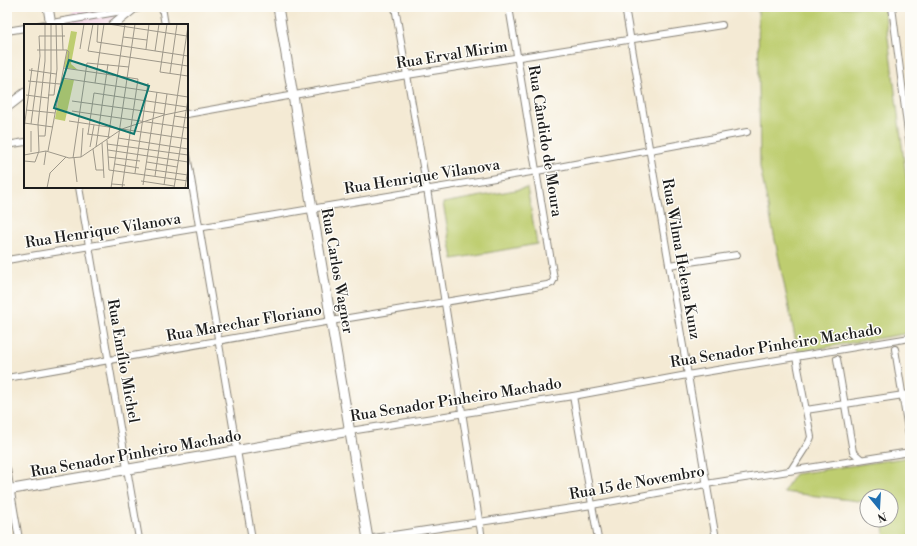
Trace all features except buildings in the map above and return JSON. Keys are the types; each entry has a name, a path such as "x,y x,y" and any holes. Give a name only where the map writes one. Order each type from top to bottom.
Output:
{"main road":[{"path":"48,7 51,24"},
{"name":"Rua Carlos Wagner","path":"278,7 368,539"},
{"path":"113,24 134,8"},
{"path":"7,107 24,93"},
{"name":"Rua Senador Pinheiro Machado","path":"9,490 350,431"}],"street":[{"path":"51,24 146,7"},
{"path":"162,7 165,24"},
{"path":"395,7 428,189 482,539"},
{"name":"Rua Cândido de Moura","path":"509,7 554,279"},
{"name":"Rua Wilma Helena Kunz","path":"625,7 716,539"},
{"path":"892,7 910,148"},
{"name":"Rua Erval Mirim","path":"188,114 407,75 722,25"},
{"path":"7,31 24,28"},
{"name":"Rua Henrique Vilanova","path":"7,260 537,171 747,132"},
{"path":"7,145 24,142"},
{"path":"188,161 252,539"},
{"name":"Rua Emílio Michel","path":"79,188 139,539"},
{"path":"669,265 737,255"},
{"name":"Rua Marechar Floriano","path":"7,378 547,285 552,283 554,279"},
{"name":"Rua Senador Pinheiro Machado","path":"350,431 573,396 687,375 910,338"},
{"path":"895,349 910,442"},
{"path":"791,470 811,437 796,357"},
{"path":"837,359 853,452 861,459"},
{"path":"806,410 910,394"},
{"path":"573,396 598,539"},
{"name":"Rua 15 de Novembro","path":"368,539 592,505 706,484 910,452"},
{"path":"7,469 9,490 19,539"}],"shaded area":[{"path":"78,7 128,7 107,24 60,24"}],"green space":[{"path":"758,7 884,7 910,206 910,333 798,352 760,167"},
{"path":"527,188 537,244 453,259 443,203"},
{"path":"910,457 910,539 885,539 883,528 899,528 899,488 859,488 859,501 783,492 795,474"}]}
